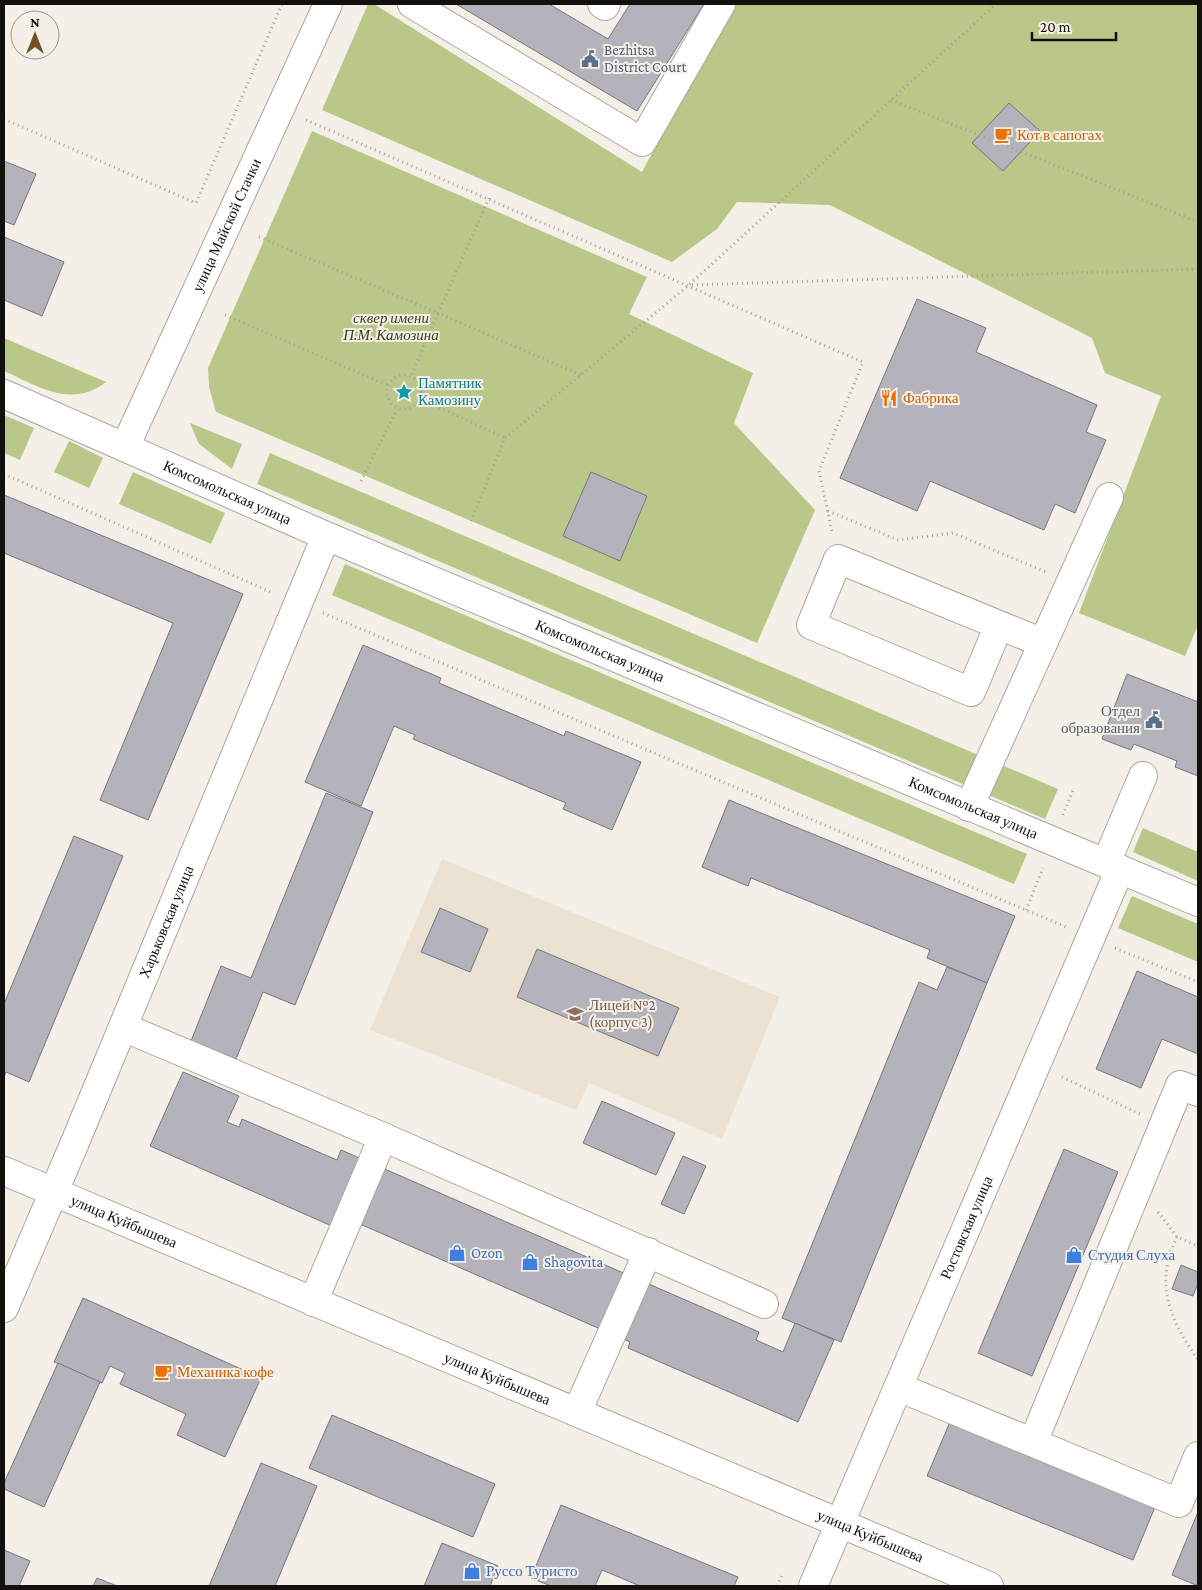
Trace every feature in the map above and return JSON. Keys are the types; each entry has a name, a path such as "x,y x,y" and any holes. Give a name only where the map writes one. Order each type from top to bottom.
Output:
{"street":[{"name":"улица Майской Стачки","path":"125,446 328,4"},
{"path":"412,4 642,142 721,4"},
{"path":"602,4 605,6 606,4"},
{"name":"Комсомольская улица","path":"4,394 326,536 1198,902"},
{"path":"969,806 1108,497"},
{"name":"Харьковская улица","path":"4,1308 54,1193 326,536"},
{"path":"999,625 971,692 811,625 838,559 1043,643"},
{"name":"Ростовская улица","path":"813,1586 1091,938 1143,776"},
{"path":"123,1027 383,1137 764,1304"},
{"path":"1033,1442 1180,1084 1198,1092"},
{"path":"313,1302 383,1137"},
{"name":"улица Куйбышева","path":"4,1172 989,1586"},
{"path":"577,1412 648,1252"},
{"path":"898,1387 1179,1503 1198,1456"}],"path":[{"path":"4,120 196,202 282,4"},
{"path":"471,521 505,438 689,285 996,4"},
{"path":"891,100 1198,222"},
{"path":"309,122 489,198 863,362 819,471 838,559"},
{"path":"411,376 489,198"},
{"path":"259,237 581,375"},
{"path":"689,285 1198,269"},
{"path":"225,315 388,385"},
{"path":"397,375 411,376 421,386 421,399 411,409 397,409 388,399 388,385 397,375"},
{"path":"421,399 505,438"},
{"path":"361,482 397,409"},
{"path":"4,474 299,604 365,629 1198,982"},
{"path":"828,511 898,540 953,533 1070,582"},
{"path":"1177,1237 1167,1266 1166,1294 1182,1337 1198,1360"},
{"path":"778,1586 783,1573"}],"shaded area":[{"name":"Лицей №2 (корпус 3)","path":"442,859 780,997 722,1139 589,1083 576,1110 370,1030"}],"green space":[{"path":"368,4 374,4 642,172 732,4 1198,4 1198,625 1185,656 1079,613 1161,396 1105,373 1092,338 830,205 737,202 717,229 672,262 322,110"},
{"name":"сквер имени П.М. Камозина","path":"312,131 647,277 629,314 753,373 734,423 815,510 757,643 216,412 209,387 208,368"},
{"path":"4,338 106,382 93,390 80,394 55,392 29,383 4,371"},
{"path":"4,415 34,428 20,460 4,453"},
{"path":"190,423 242,444 232,469 199,444"},
{"path":"69,441 103,458 89,488 54,472"},
{"path":"270,453 1058,789 1045,819 257,484"},
{"path":"133,472 225,513 211,544 119,504"},
{"path":"345,564 1027,854 1014,884 332,595"},
{"path":"1143,828 1198,852 1198,881 1133,852"},
{"path":"1132,896 1198,924 1198,962 1118,928"}],"building":[{"path":"456,4 549,4 608,39 630,4 704,4 637,111"},
{"path":"1009,103 1040,131 1003,171 972,143"},
{"path":"4,161 36,174 14,225 4,221"},
{"path":"4,237 64,262 42,316 4,300"},
{"path":"917,299 986,328 976,352 1097,405 1086,432 1106,440 1075,513 1055,504 1044,530 930,481 917,511 840,478"},
{"path":"591,472 647,496 620,561 563,536"},
{"path":"4,495 243,594 148,820 100,800 173,623 4,553"},
{"path":"363,645 441,678 439,683 564,736 566,731 641,762 612,830 563,809 566,803 413,739 415,735 394,726 361,806 305,782"},
{"name":"Отдел образования","path":"1127,674 1198,702 1198,776 1175,767 1177,761 1134,744 1131,750 1102,739"},
{"path":"326,793 373,812 295,1005 263,992 236,1059 191,1041 221,966 251,978"},
{"path":"729,800 1015,916 987,983 927,958 930,950 751,878 748,886 702,867"},
{"path":"74,836 123,856 29,1082 6,1072 4,1077 4,1004"},
{"path":"440,908 488,929 470,972 421,952"},
{"path":"537,949 679,1008 658,1056 517,997"},
{"path":"947,967 987,983 841,1342 782,1318 919,982 937,990"},
{"path":"1137,971 1198,997 1198,1054 1162,1039 1141,1088 1096,1069"},
{"path":"183,1072 239,1096 227,1122 239,1127 242,1119 337,1160 341,1150 759,1332 756,1340 783,1352 795,1323 834,1340 798,1422 628,1348 630,1342 360,1224 334,1227 150,1146"},
{"path":"602,1101 675,1133 656,1175 583,1143"},
{"path":"1064,1149 1118,1172 1032,1376 978,1353"},
{"path":"683,1156 706,1166 684,1214 661,1204"},
{"path":"1181,1265 1198,1272 1198,1283 1193,1296 1172,1289"},
{"path":"83,1298 261,1378 225,1457 177,1435 186,1414 120,1384 125,1373 110,1366 102,1383 54,1362"},
{"path":"58,1363 100,1382 44,1507 4,1489 4,1483"},
{"path":"332,1415 495,1484 473,1537 309,1468"},
{"path":"950,1422 1155,1507 1133,1560 927,1476"},
{"path":"261,1463 317,1486 275,1586 209,1586"},
{"path":"561,1505 738,1577 734,1586 640,1586 602,1570 595,1586 551,1586 531,1578"},
{"path":"1198,1512 1198,1586 1172,1575"},
{"path":"442,1543 498,1566 490,1586 424,1586"},
{"path":"4,1550 30,1561 19,1586 4,1586"},
{"path":"97,1578 117,1586 93,1586"}],"place":[{"name":"Bezhitsa District Court","path":"590,59"},
{"name":"Кот в сапогах","path":"1003,135"},
{"name":"Памятник Камозину","path":"404,392"},
{"name":"Фабрика","path":"889,398"},
{"name":"Отдел образования","path":"1154,720"},
{"name":"Лицей №2 (корпус 3)","path":"575,1014"},
{"name":"Ozon","path":"457,1253"},
{"name":"Студия Слуха","path":"1074,1255"},
{"name":"Shagovita","path":"530,1262"},
{"name":"Механика кофе","path":"163,1372"},
{"name":"Руссо Туристо","path":"472,1571"}]}
